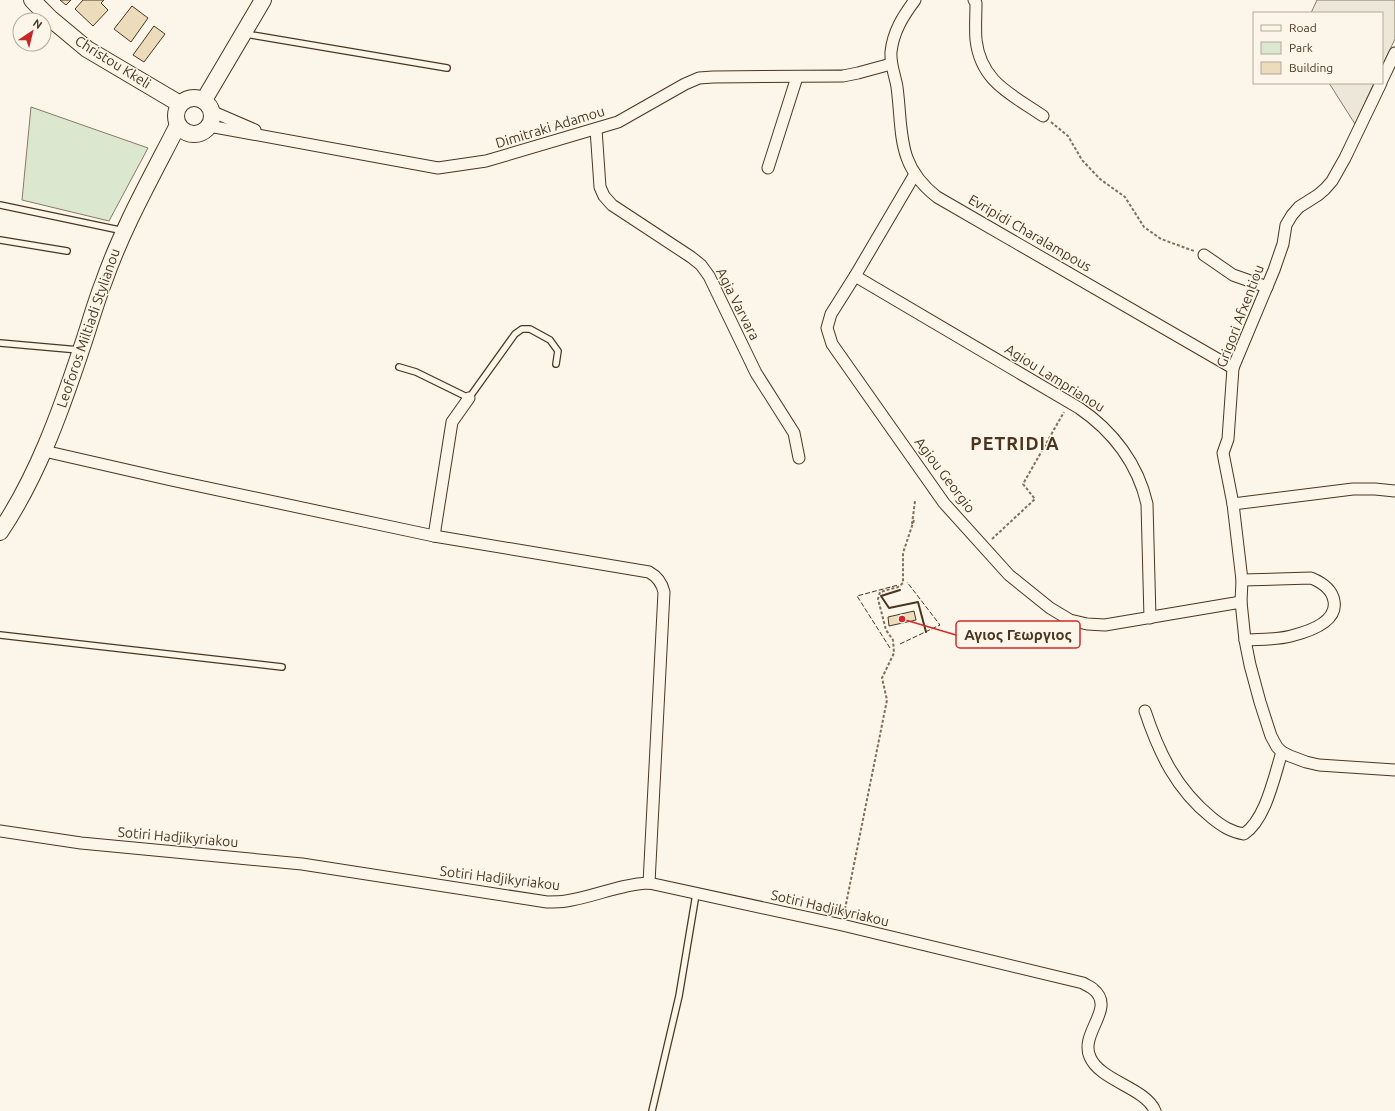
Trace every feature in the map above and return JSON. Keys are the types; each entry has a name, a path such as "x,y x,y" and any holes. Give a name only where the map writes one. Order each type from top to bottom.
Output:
{"main road":[{"name":"Christou Kkeli","path":"32,0 51,19 87,49 193,116"},
{"path":"242,35 263,0"},
{"name":"Leoforos Miltiadi Stylianou","path":"0,532 44,451 81,351 103,282 124,231 146,189 193,116 242,35"}],"street":[{"path":"891,64 891,52 896,30 915,0"},
{"path":"974,0 976,2 976,39 980,58 987,73 1001,87 1043,116"},
{"name":"Grigori Afxentiou","path":"1383,78 1395,53"},
{"name":"Dimitraki Adamou","path":"193,116 274,138 438,168 486,161 618,122 685,84 699,78 843,76 891,64"},
{"name":"Evripidi Charalampous","path":"891,64 897,84 902,142 905,154 915,174 927,189 937,197 1233,368"},
{"path":"768,168 797,77"},
{"name":"Grigori Afxentiou","path":"1282,752 1274,742 1266,720 1250,665 1245,640 1241,602 1242,580 1233,504 1224,453 1228,439 1233,368 1267,287 1283,244 1286,225 1299,207 1318,195 1332,181 1345,158 1380,84"},
{"name":"Agia Varvara","path":"596,129 599,182 604,196 612,205 692,257 701,265 709,276 756,373 794,433 798,458"},
{"name":"Agiou Georgio","path":"915,174 855,276 830,314 827,328 832,344 944,503 1009,575 1032,595 1070,620 1087,624 1105,625 1241,602"},
{"path":"1204,255 1233,275 1267,287"},
{"name":"Agiou Lamprianou","path":"855,276 1070,402 1094,418 1109,432 1136,471 1144,489 1147,504 1150,618"},
{"path":"434,536 452,422 469,398"},
{"path":"44,451 178,482 434,536 649,572 654,575 662,585 664,592 649,883"},
{"path":"1233,504 1353,489 1395,491"},
{"path":"1242,580 1311,578 1319,581 1330,590 1334,602 1332,613 1325,622 1316,628 1290,636 1245,640"},
{"path":"1145,711 1154,738 1166,763 1181,787 1202,809 1226,828 1237,833 1244,834 1250,830 1264,808 1282,752 1302,761 1319,765 1395,770"},
{"name":"Sotiri Hadjikyriakou","path":"0,831 81,843 302,864 547,902 566,901 637,883 649,883 842,925 1083,983 1093,989 1100,997 1102,1005 1100,1014 1088,1040 1087,1048 1090,1058 1103,1072 1145,1098 1153,1106 1155,1111"}],"lane":[{"path":"242,35 447,68"},
{"path":"0,205 124,231"},
{"path":"0,240 67,252"},
{"path":"399,367 416,372 469,398 515,334 522,329 530,329 550,340 558,351 556,364"},
{"path":"0,343 81,351"},
{"path":"0,635 282,667"},
{"path":"652,1111 678,996 696,894"}],"path":[{"path":"1043,116 1068,136 1082,160 1100,179 1125,197 1144,227 1161,239 1204,255"},
{"path":"984,547 1035,499 1023,484 1070,402"},
{"path":"912,525 916,501"},
{"path":"842,925 888,700 882,678 894,653 893,640 886,630 878,599 880,592 898,587 903,583 904,553 914,520"}],"green space":[{"path":"31,107 148,148 109,221 22,200"}],"shaded area":[{"path":"1317,0 1395,0 1395,39 1383,64 1383,12 1311,12"},
{"path":"1330,84 1374,84 1355,124"}],"building":[{"path":"60,0 71,0 66,5"},
{"path":"83,0 104,0 101,3 108,10 93,26 75,9"},
{"path":"132,6 148,18 131,42 114,29"},
{"path":"154,26 165,34 144,62 133,55"},
{"path":"914,611 916,620 889,626 888,617"}],"fence":[{"path":"900,644 940,625 907,582"},
{"path":"890,648 857,596 898,585"}],"wall":[{"path":"900,590 881,596 889,608 918,602 926,632"}],"place":[{"name":"Αγιος Γεωργιος","path":"902,619"}],"district":[{"name":"PETRIDIA","path":"1015,444"}]}
